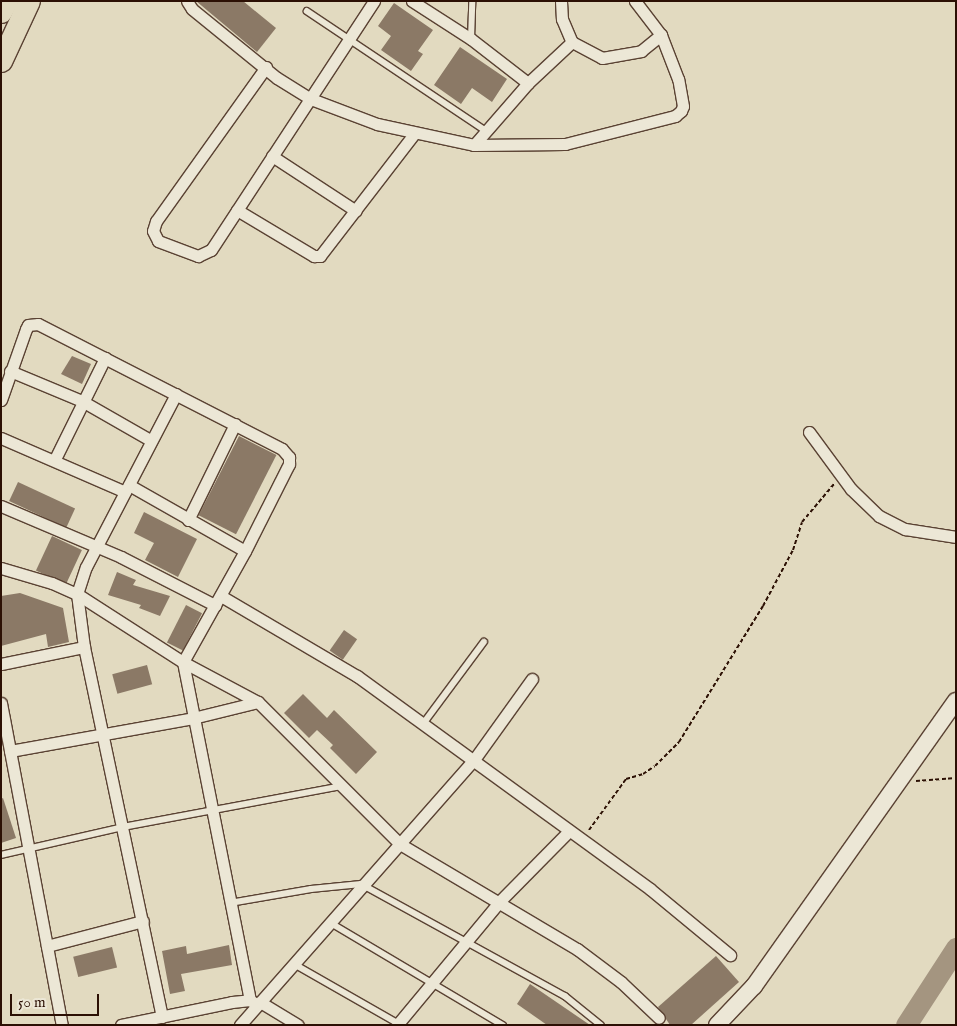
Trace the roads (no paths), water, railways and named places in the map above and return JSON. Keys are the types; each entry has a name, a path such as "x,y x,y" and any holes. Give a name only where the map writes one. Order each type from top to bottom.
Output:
{"highway":[{"path":"1,12 7,1"},
{"path":"1,61 29,1"}],"street":[{"path":"187,1 192,9 266,67 311,98 414,134 474,145 565,144 675,116 683,106 678,79 661,35 635,1"},
{"path":"266,67 156,221 154,237 198,256 205,254 237,210 374,1"},
{"path":"412,1 471,39 528,83"},
{"path":"561,1 562,19 572,42 602,58 641,51 661,35"},
{"path":"474,145 485,130 528,83 572,42"},
{"path":"237,210 314,256 320,256 414,134"},
{"path":"272,156 356,211"},
{"path":"1,400 26,328 33,323 235,424 282,449 289,457 289,464 245,551 183,662 193,718 214,811 230,903 256,1002"},
{"path":"55,460 82,401 105,358"},
{"path":"10,371 82,401 150,440"},
{"path":"162,1017 84,647 77,594 81,580 150,440 176,394"},
{"path":"188,520 235,424"},
{"path":"809,432 840,476 879,516 905,529 956,537"},
{"path":"1,438 127,488 245,551"},
{"path":"1,506 218,601 313,648 423,724 582,840 730,954"},
{"path":"1,568 52,583 77,594 183,662 258,702 400,844 577,949 621,982 659,1018"},
{"path":"1,664 84,647"},
{"path":"240,1025 256,1002 331,923 361,884 400,844 473,761 532,679"},
{"path":"717,1025 754,986 956,701"},
{"path":"8,756 193,718 258,702"},
{"path":"1,703 8,756 30,849 62,1025"},
{"path":"399,1024 500,902 569,831"},
{"path":"47,946 143,920"},
{"path":"121,1025 256,1002 298,1025"}],"lane":[{"path":"471,39 472,1"},
{"path":"307,11 485,130"},
{"path":"423,724 484,642"},
{"path":"1,855 123,827 343,786"},
{"path":"230,903 311,888 361,884 565,996 601,1025"},
{"path":"331,923 503,1025"},
{"path":"294,964 399,1024"}],"waterway":[{"path":"906,1025 956,948"}]}
